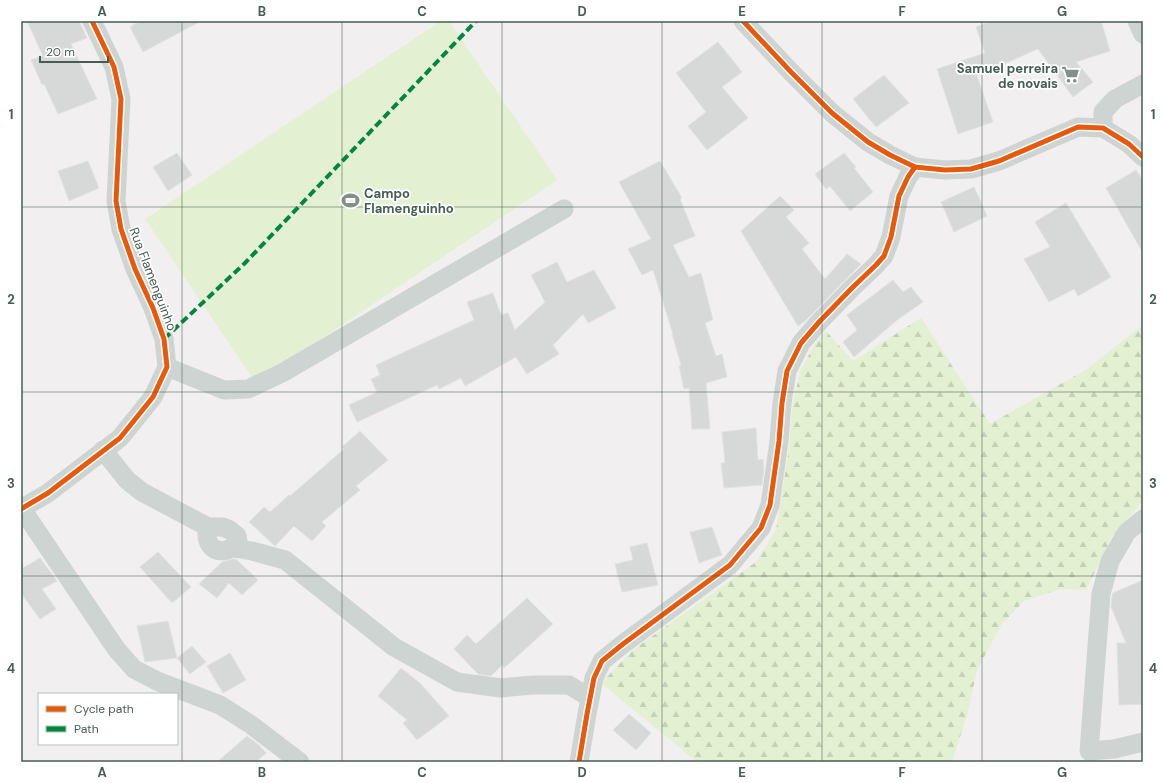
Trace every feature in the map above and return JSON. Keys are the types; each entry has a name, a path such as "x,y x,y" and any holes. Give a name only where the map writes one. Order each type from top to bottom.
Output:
{"street":[{"name":"Rua Flamenguinho","path":"92,21 114,67 121,99 116,201 121,229 164,339 167,367"},
{"path":"743,21 814,96 847,125 868,142 915,167 945,170 971,169 999,161 1078,127 1104,128 1129,144 1143,157"},
{"path":"1137,21 1143,34"},
{"path":"1104,128 1103,112 1115,99 1143,84"},
{"path":"579,762 594,678 602,661 730,565 761,528 770,505 787,372 801,343 820,321 884,256 891,236 899,196 908,177 915,167"},
{"path":"300,762 250,724 220,705 157,682 134,669 117,650 22,509 48,493 120,438 153,396 167,367 224,390 248,389 282,373 564,209"},
{"path":"104,450 127,480 142,492 208,527 223,527 230,530 237,536 238,542 234,548 252,551 285,560 394,647 457,682 501,688 532,685 570,685 590,698"},
{"path":"1143,519 1127,532 1110,561 1101,594 1089,756 1143,742"}],"green space":[{"name":"Campo Flamenguinho","path":"441,21 449,21 557,180 256,383 145,219"},
{"path":"921,318 990,424 1087,369 1143,325 1143,501 1112,537 1086,590 1061,589 1024,601 1002,624 977,670 968,712 952,762 697,762 601,683 633,650 756,562 776,530 788,455 793,402 801,369 816,342 826,331 853,361"}],"building":[{"path":"27,21 79,21 87,38 71,44 97,99 58,114 44,84 42,85 31,60 43,56"},
{"path":"140,21 201,21 143,52 130,27"},
{"path":"992,21 1101,21 1110,51 1076,62 1093,82 1073,97 1038,49 977,76 993,122 958,134 937,69 985,53 976,27"},
{"path":"718,42 742,72 722,87 748,118 707,150 688,126 706,112 676,73"},
{"path":"884,75 909,103 876,127 853,99"},
{"path":"177,153 192,175 168,191 153,167"},
{"path":"844,153 856,167 854,168 873,192 850,211 830,186 826,189 815,174"},
{"path":"88,161 99,188 69,201 58,171"},
{"path":"660,161 682,198 680,199 695,236 673,245 689,277 701,273 713,320 705,323 716,356 722,354 727,377 706,383 710,429 692,429 689,388 684,389 679,366 681,365 673,334 653,270 642,275 628,249 651,239 619,182"},
{"path":"1136,170 1143,181 1143,253 1106,188"},
{"path":"974,187 987,216 954,232 941,202"},
{"path":"780,196 794,210 786,217 809,243 802,249 825,279 847,254 861,264 805,321 798,326 741,231"},
{"path":"1066,203 1111,277 1078,296 1074,289 1049,302 1024,259 1050,247 1035,222"},
{"path":"557,262 567,282 594,270 616,308 588,323 583,314 553,345 559,354 527,374 516,357 465,386 461,378 439,389 437,385 357,422 349,405 377,392 371,379 380,375 376,365 474,320 467,302 493,293 501,315 508,313 515,330 545,302 531,275"},
{"path":"893,280 903,292 911,287 923,302 897,320 854,357 843,342 857,330 847,315"},
{"path":"756,428 758,460 763,459 764,469 762,485 724,488 721,463 725,463 722,432"},
{"path":"360,431 388,460 356,486 360,490 322,522 326,526 312,541 294,526 275,546 249,522 264,507 270,512 289,495 290,496 344,449 342,447"},
{"path":"712,527 722,555 699,563 690,532"},
{"path":"647,543 658,585 622,592 615,564 633,560 630,547"},
{"path":"158,552 191,587 172,603 140,567"},
{"path":"40,558 57,581 42,589 56,609 40,619 21,593 21,569"},
{"path":"236,559 258,580 242,595 229,583 217,598 199,584 222,562"},
{"path":"1143,580 1143,704 1119,705 1117,643 1126,643 1111,607 1112,596 1113,593"},
{"path":"527,598 553,624 504,668 502,665 491,676 478,674 454,649 467,635 476,644"},
{"path":"168,621 177,658 145,662 137,626"},
{"path":"192,646 206,662 190,674 177,658"},
{"path":"230,653 246,680 223,693 207,666"},
{"path":"401,668 420,683 449,716 417,740 403,723 407,720 378,696"},
{"path":"629,714 651,733 636,750 613,730"},
{"path":"247,736 258,744 266,753 256,762 217,762"}],"marked path":[{"path":"164,339 245,263 476,21"}],"cycle path":[{"path":"21,509 48,493 120,438 153,397 167,367 164,339 153,308 135,269 121,229 116,201 121,99 114,67 92,21"},
{"path":"743,21 832,113 868,142 915,167 945,170 971,169 999,161 1078,127 1103,128 1129,144 1143,157"},
{"path":"579,762 594,678 602,661 730,565 761,528 770,505 787,371 801,343 820,321 884,256 891,237 899,196 908,177 915,167"}],"place":[{"name":"Samuel perreira de novais","path":"1071,75"},
{"name":"Campo Flamenguinho","path":"351,200"}]}
